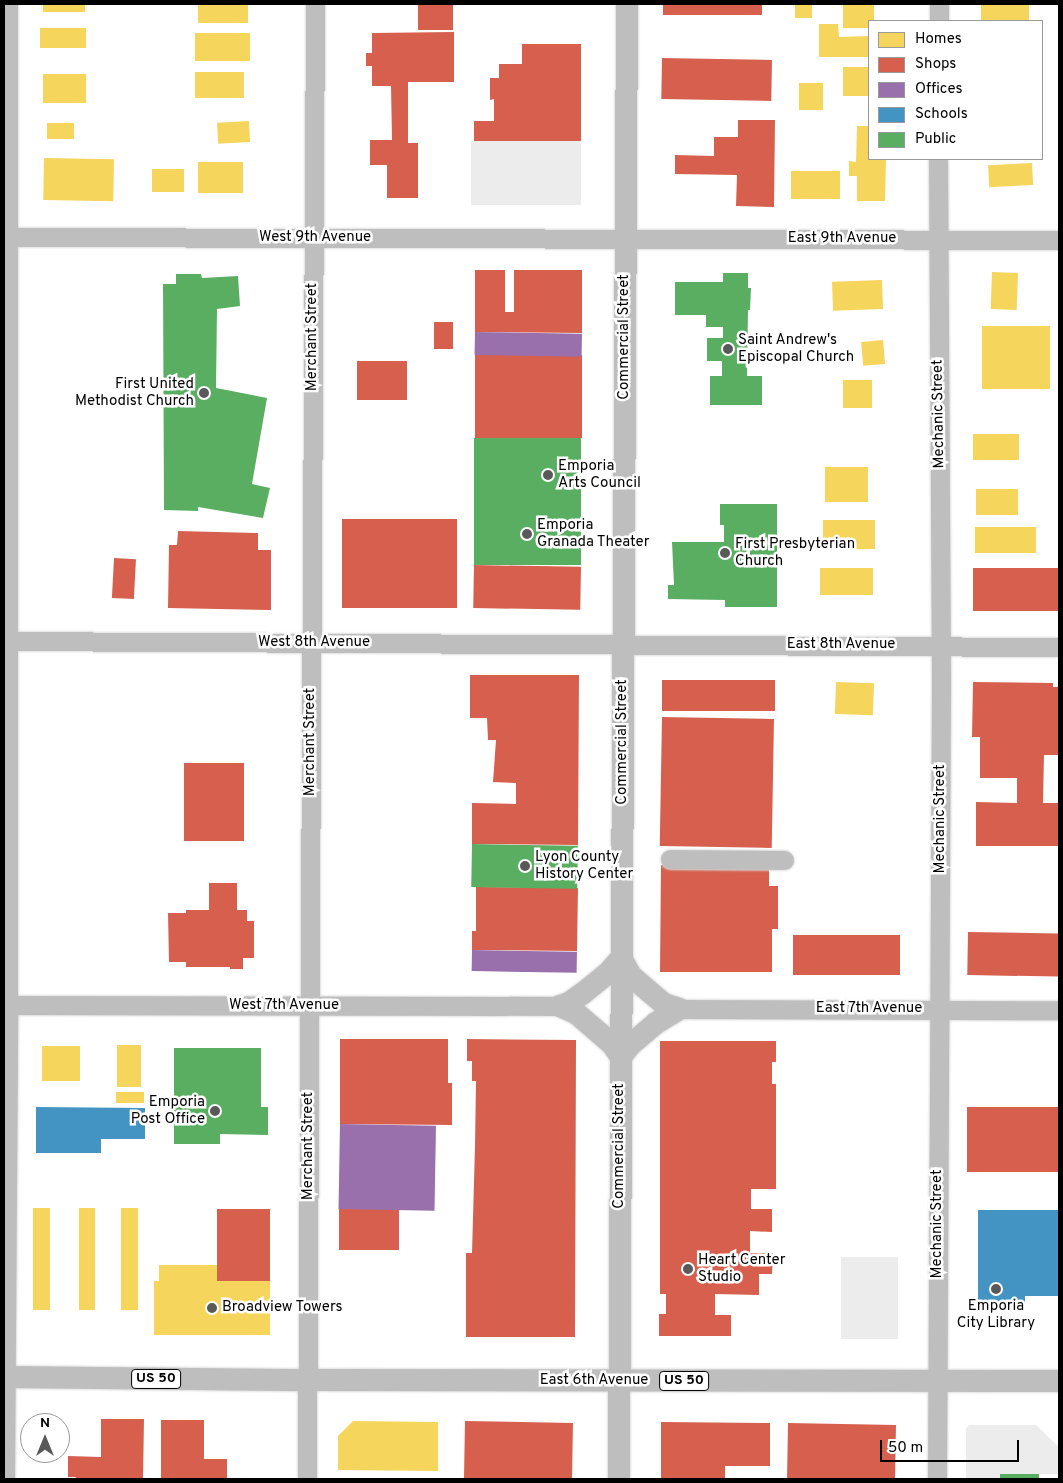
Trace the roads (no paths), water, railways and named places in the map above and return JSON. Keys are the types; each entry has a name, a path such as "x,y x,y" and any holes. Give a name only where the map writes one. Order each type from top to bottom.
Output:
{"main road":[{"name":"Commercial Street","path":"619,1479 627,4"},
{"path":"560,1006 569,1003 610,972 621,958 631,976 664,1004 679,1009"},
{"path":"560,1006 570,1009 612,1044 621,1057 630,1045 656,1023 679,1009"},
{"name":"US 50","path":"5,1377 308,1380"},
{"name":"East 6th Avenue","path":"308,1380 1059,1381"}],"street":[{"path":"5,1479 8,1005 6,236 8,4"},
{"name":"Merchant Street","path":"307,1479 315,4"},
{"path":"939,4 939,20"},
{"name":"Mechanic Street","path":"937,1479 942,646 937,240 938,160"},
{"name":"West 9th Avenue","path":"6,236 626,239"},
{"name":"East 9th Avenue","path":"626,239 1059,240"},
{"name":"West 8th Avenue","path":"6,641 624,644"},
{"name":"East 8th Avenue","path":"624,644 1059,646"},
{"path":"670,859 784,860"},
{"name":"West 7th Avenue","path":"8,1005 560,1006"},
{"name":"East 7th Avenue","path":"679,1009 1059,1010"}],"place":[{"name":"Saint Andrew's Episcopal Church","path":"728,349"},
{"name":"First United Methodist Church","path":"204,393"},
{"name":"Emporia Arts Council","path":"548,475"},
{"name":"Emporia Granada Theater","path":"527,534"},
{"name":"First Presbyterian Church","path":"725,553"},
{"name":"Lyon County History Center","path":"525,866"},
{"name":"Emporia Post Office","path":"215,1111"},
{"name":"Heart Center Studio","path":"688,1269"},
{"name":"Emporia City Library","path":"996,1289"},
{"name":"Broadview Towers","path":"212,1308"}]}
